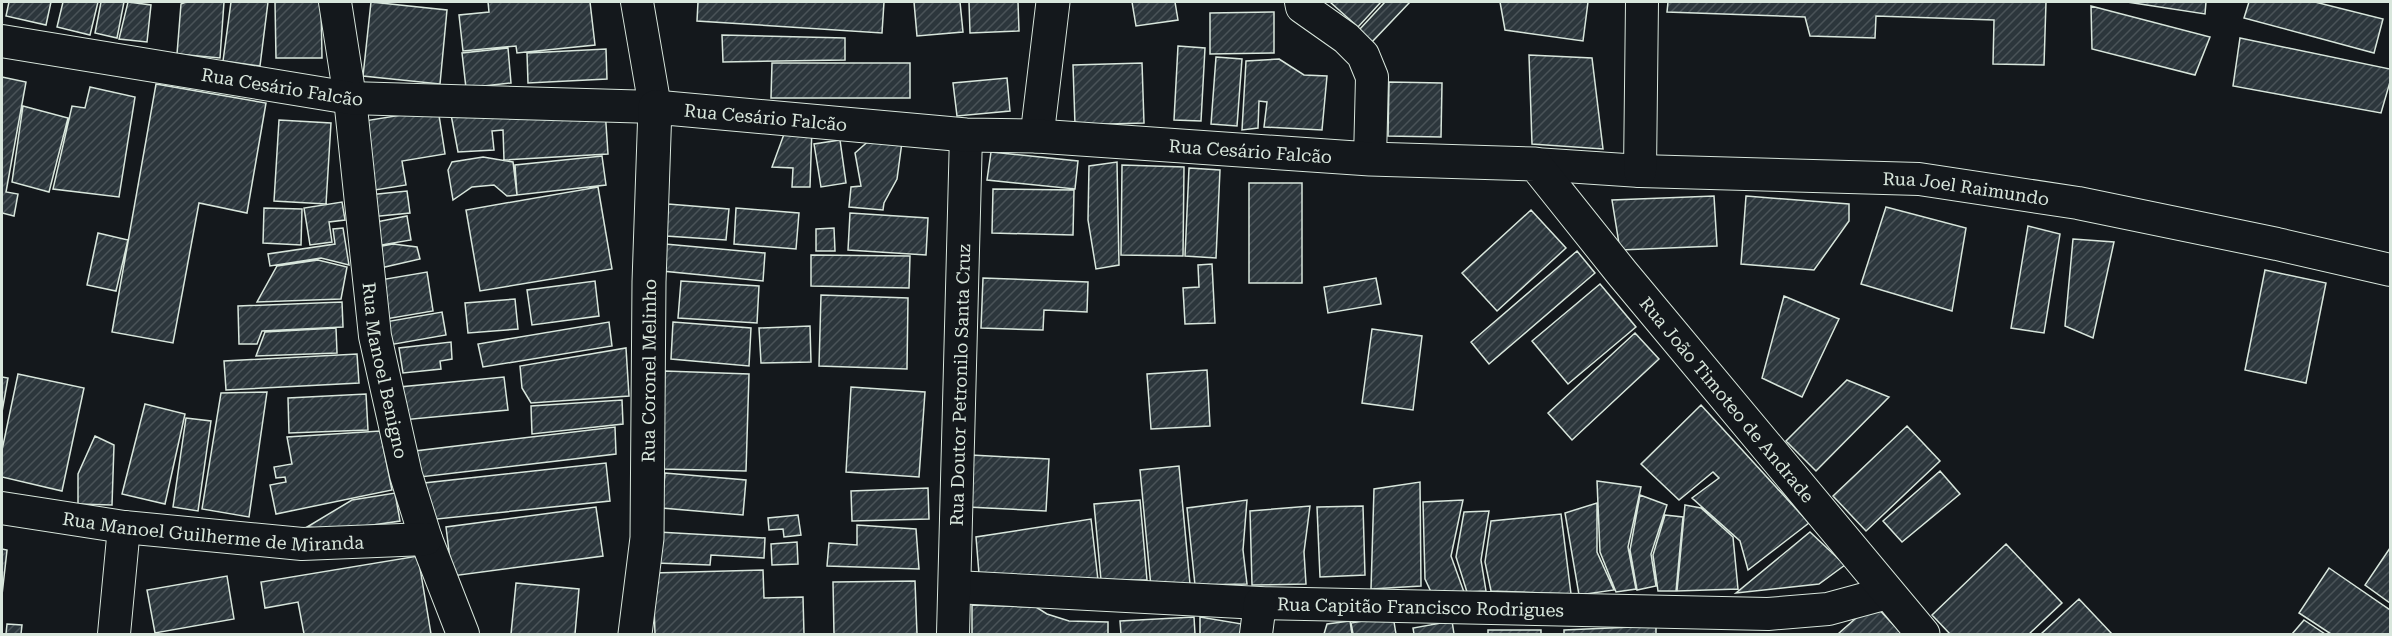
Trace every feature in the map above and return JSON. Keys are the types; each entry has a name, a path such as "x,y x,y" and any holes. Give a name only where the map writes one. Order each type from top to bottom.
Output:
{"main road":[{"path":"1037,136 1053,2"},
{"name":"Rua Cesário Falcão","path":"655,107 966,135 1037,136 1371,159 1535,164"},
{"name":"Rua Coronel Melinho","path":"635,634 647,538 649,282 655,107"},
{"name":"Rua João Timoteo de Andrade","path":"1535,164 1622,273 1923,634"}],"street":[{"name":"Rua Manoel Benigno","path":"335,2 350,98 375,336 406,475 426,539 463,634"},
{"path":"636,2 655,107"},
{"path":"1301,2 1302,7 1346,38 1364,55 1372,77 1371,159"},
{"path":"1640,171 1642,2"},
{"name":"Rua Cesário Falcão","path":"2,41 350,98 655,107"},
{"name":"Rua Doutor Petronilo Santa Cruz","path":"953,634 966,135"},
{"name":"Rua Joel Raimundo","path":"1535,164 1640,171 1919,179 2078,203 2391,270"},
{"name":"Rua Manoel Guilherme de Miranda","path":"2,508 124,527 302,544 426,539"},
{"path":"114,634 124,527"},
{"name":"Rua Capitão Francisco Rodrigues","path":"955,587 1260,603 1768,614 1828,609 1887,592"},
{"path":"1256,634 1260,603"}],"building":[{"path":"9,2 51,2 46,25 6,16"},
{"path":"63,2 98,2 90,35 57,27"},
{"path":"101,2 124,2 117,38 95,33"},
{"path":"128,2 151,5 147,42 119,39"},
{"path":"224,2 220,58 177,54 181,4"},
{"path":"231,2 268,2 260,66 223,61"},
{"path":"275,2 321,2 322,58 276,58"},
{"path":"371,2 447,10 440,84 363,76"},
{"path":"488,2 590,2 595,45 517,53 516,46 463,51 459,15 489,12"},
{"path":"698,2 884,2 882,33 697,21"},
{"path":"914,2 960,2 963,32 917,36"},
{"path":"969,2 1018,2 1019,31 970,33"},
{"path":"1132,2 1175,2 1178,20 1136,26"},
{"path":"1330,2 1381,2 1358,27"},
{"path":"1385,2 1410,2 1372,42 1359,30"},
{"path":"1500,2 1588,2 1583,41 1505,30"},
{"path":"1668,2 2046,2 2044,65 1993,64 1994,20 1876,16 1875,38 1810,36 1805,17 1667,12"},
{"path":"2127,2 2206,2 2205,14"},
{"path":"2249,2 2315,2 2383,19 2374,53 2244,18"},
{"path":"2091,6 2210,37 2195,75 2092,49"},
{"path":"1274,12 1274,53 1210,54 1210,13"},
{"path":"722,35 845,38 845,60 723,62"},
{"path":"2240,38 2390,69 2390,82 2381,113 2233,86"},
{"path":"1178,46 1205,48 1201,121 1174,120"},
{"path":"508,48 511,83 466,88 462,53"},
{"path":"606,49 607,79 528,83 527,53"},
{"path":"1529,55 1592,58 1603,149 1532,144"},
{"path":"1216,57 1242,59 1237,126 1211,124"},
{"path":"1279,59 1304,75 1327,76 1322,130 1264,127 1267,102 1259,101 1258,128 1242,130 1246,61"},
{"path":"772,63 910,63 910,98 771,98"},
{"path":"1142,63 1144,123 1075,125 1073,65"},
{"path":"2,77 26,82 6,192 18,194 14,216 2,213"},
{"path":"1007,78 1010,111 957,116 953,83"},
{"path":"1389,82 1442,83 1441,137 1388,136"},
{"path":"156,84 266,103 247,213 199,203 173,343 112,332"},
{"path":"90,87 135,97 119,197 53,189 72,106 85,108"},
{"path":"449,104 605,109 608,154 504,160 503,130 492,131 494,150 458,152"},
{"path":"23,106 68,118 49,192 12,182"},
{"path":"438,109 445,154 402,161 406,185 369,191 358,122"},
{"path":"279,120 331,123 326,204 274,201"},
{"path":"787,126 812,127 810,187 792,187 793,168 772,167"},
{"path":"872,138 902,142 897,179 884,203 883,210 849,207 851,187 861,186 855,153"},
{"path":"840,140 846,183 821,187 814,144"},
{"path":"991,152 1078,161 1075,189 987,180"},
{"path":"602,156 606,185 517,195 515,165"},
{"path":"483,157 513,162 517,195 507,196 494,185 472,187 453,200 448,170 452,162"},
{"path":"1117,162 1119,265 1096,269 1088,220 1089,166"},
{"path":"1122,165 1184,167 1183,256 1121,255"},
{"path":"1189,168 1220,170 1216,258 1185,256"},
{"path":"1249,183 1302,183 1302,283 1249,283"},
{"path":"598,187 612,269 480,291 466,210"},
{"path":"993,189 1074,190 1073,235 992,233"},
{"path":"407,191 410,213 370,217 368,195"},
{"path":"1714,196 1717,246 1620,250 1612,200"},
{"path":"1746,196 1849,204 1849,221 1814,270 1741,264"},
{"path":"342,202 345,220 329,222 332,242 310,245 304,208"},
{"path":"668,204 729,209 726,240 666,236"},
{"path":"1886,207 1966,228 1952,311 1861,284"},
{"path":"264,208 302,209 301,245 263,243"},
{"path":"736,208 799,213 796,249 734,244"},
{"path":"1531,210 1566,248 1497,311 1462,273"},
{"path":"850,213 928,218 926,255 848,250"},
{"path":"407,216 411,240 370,247 366,224"},
{"path":"2028,226 2060,234 2044,333 2011,328"},
{"path":"343,228 349,265 321,258 270,266 268,254 335,244 333,229"},
{"path":"834,228 835,251 816,251 816,229"},
{"path":"98,233 128,240 116,291 87,285"},
{"path":"2073,239 2114,242 2093,338 2065,326"},
{"path":"393,244 417,247 420,259 376,269 371,248"},
{"path":"665,244 765,253 763,281 662,271"},
{"path":"1577,251 1595,273 1489,364 1471,342"},
{"path":"811,255 910,256 909,288 811,286"},
{"path":"318,260 347,267 341,299 257,302 277,266"},
{"path":"1212,264 1215,323 1185,324 1183,288 1199,287 1198,265"},
{"path":"2265,270 2326,283 2306,383 2245,370"},
{"path":"427,272 433,311 380,320 374,281"},
{"path":"983,278 1088,282 1087,312 1044,310 1043,330 981,328"},
{"path":"1376,278 1381,304 1328,313 1324,287"},
{"path":"595,281 599,316 532,325 527,290"},
{"path":"681,281 759,286 757,323 678,318"},
{"path":"1600,284 1636,327 1568,384 1532,341"},
{"path":"821,295 908,298 907,369 819,366"},
{"path":"1784,296 1839,319 1802,397 1762,378"},
{"path":"515,299 518,329 468,333 465,303"},
{"path":"342,302 343,327 262,331 257,344 239,344 238,306"},
{"path":"442,312 446,335 389,345 385,322"},
{"path":"609,322 612,346 483,367 478,344"},
{"path":"673,322 751,328 749,366 671,359"},
{"path":"810,326 811,362 761,363 759,328"},
{"path":"336,328 337,353 256,356 265,332"},
{"path":"1372,329 1422,336 1413,410 1362,403"},
{"path":"1635,333 1659,359 1572,440 1548,413"},
{"path":"451,342 452,359 440,361 441,369 403,373 399,348"},
{"path":"626,348 629,396 531,403 522,388 520,366"},
{"path":"357,354 359,383 226,390 224,361"},
{"path":"1207,370 1210,426 1151,429 1147,374"},
{"path":"665,371 749,374 746,471 662,469"},
{"path":"18,374 84,388 62,491 2,477 2,450"},
{"path":"2,377 8,378 2,412"},
{"path":"504,377 508,410 402,420 399,387"},
{"path":"1847,380 1889,397 1816,471 1786,441"},
{"path":"851,387 925,392 919,477 846,472"},
{"path":"267,392 249,517 202,509 221,393"},
{"path":"366,394 368,430 289,433 288,398"},
{"path":"622,400 623,424 532,434 531,406"},
{"path":"145,404 185,414 165,504 122,494"},
{"path":"1701,405 1809,523 1748,570 1740,541 1692,498 1719,478 1713,472 1679,500 1641,464"},
{"path":"186,418 211,421 198,511 173,507"},
{"path":"1907,426 1940,461 1866,531 1833,496"},
{"path":"615,427 616,454 420,477 415,451"},
{"path":"380,431 392,490 276,514 270,485 286,482 285,477 276,478 274,467 292,464 287,437"},
{"path":"95,436 114,445 112,505 78,504 78,474"},
{"path":"971,455 1049,459 1046,511 968,507"},
{"path":"606,463 610,501 427,520 424,483"},
{"path":"1179,466 1190,584 1151,587 1140,470"},
{"path":"1940,471 1960,494 1902,542 1883,521"},
{"path":"665,473 746,480 743,515 662,508"},
{"path":"1597,481 1641,487 1628,547 1636,589 1616,592 1600,552"},
{"path":"1420,482 1421,586 1371,589 1374,489"},
{"path":"928,488 929,519 852,521 851,491"},
{"path":"395,493 400,521 338,530 307,527 352,500"},
{"path":"1640,495 1667,505 1651,554 1656,586 1637,590 1630,550"},
{"path":"1140,500 1147,580 1101,580 1094,504"},
{"path":"1247,500 1243,550 1247,584 1195,585 1187,508"},
{"path":"1463,500 1451,556 1464,592 1432,594 1425,579 1423,502"},
{"path":"1597,503 1597,552 1614,590 1579,595 1565,513"},
{"path":"1685,505 1701,508 1733,537 1738,589 1677,591"},
{"path":"1310,506 1304,552 1306,584 1252,585 1250,511"},
{"path":"1363,506 1365,575 1320,577 1317,507"},
{"path":"596,507 603,556 452,576 446,527"},
{"path":"1489,511 1481,560 1486,591 1467,592 1456,557 1464,512"},
{"path":"1561,514 1571,594 1491,591 1485,562 1491,521"},
{"path":"798,515 801,535 784,537 783,529 769,530 768,518"},
{"path":"1665,515 1683,517 1676,591 1658,591 1653,555"},
{"path":"1091,519 1098,580 979,574 976,537"},
{"path":"857,525 916,529 919,569 827,566 829,543 857,545"},
{"path":"658,532 765,538 764,558 711,555 710,565 656,563"},
{"path":"1810,532 1845,565 1819,584 1736,593"},
{"path":"797,542 798,564 772,565 771,544"},
{"path":"2006,544 2062,603 2029,634 1950,634 1932,615"},
{"path":"2390,548 2390,603 2365,585"},
{"path":"2,549 7,550 2,595"},
{"path":"418,556 431,634 304,634 298,602 265,608 261,582"},
{"path":"2329,568 2390,610 2390,634 2331,634 2299,613"},
{"path":"763,570 764,598 803,597 804,634 655,634 653,573"},
{"path":"227,576 234,619 155,633 147,590"},
{"path":"915,581 917,634 834,634 833,582"},
{"path":"516,583 579,589 575,634 511,634"},
{"path":"2079,599 2112,634 2041,634"},
{"path":"1873,603 1902,634 1838,634"},
{"path":"972,605 1036,607 1047,614 1069,621 1108,622 1108,634 972,634"},
{"path":"1393,616 1396,634 1353,634 1351,623"},
{"path":"1194,617 1195,634 1121,634 1120,621"},
{"path":"1200,617 1242,624 1240,634 1200,634"},
{"path":"2304,620 2325,634 2292,634"},
{"path":"1350,621 1352,634 1324,634 1327,624"},
{"path":"1452,621 1454,634 1414,634 1413,628"},
{"path":"7,624 22,625 21,634 6,634"},
{"path":"1656,626 1656,634 1564,634 1564,630"},
{"path":"1488,630 1541,630 1541,634 1488,634"}]}
